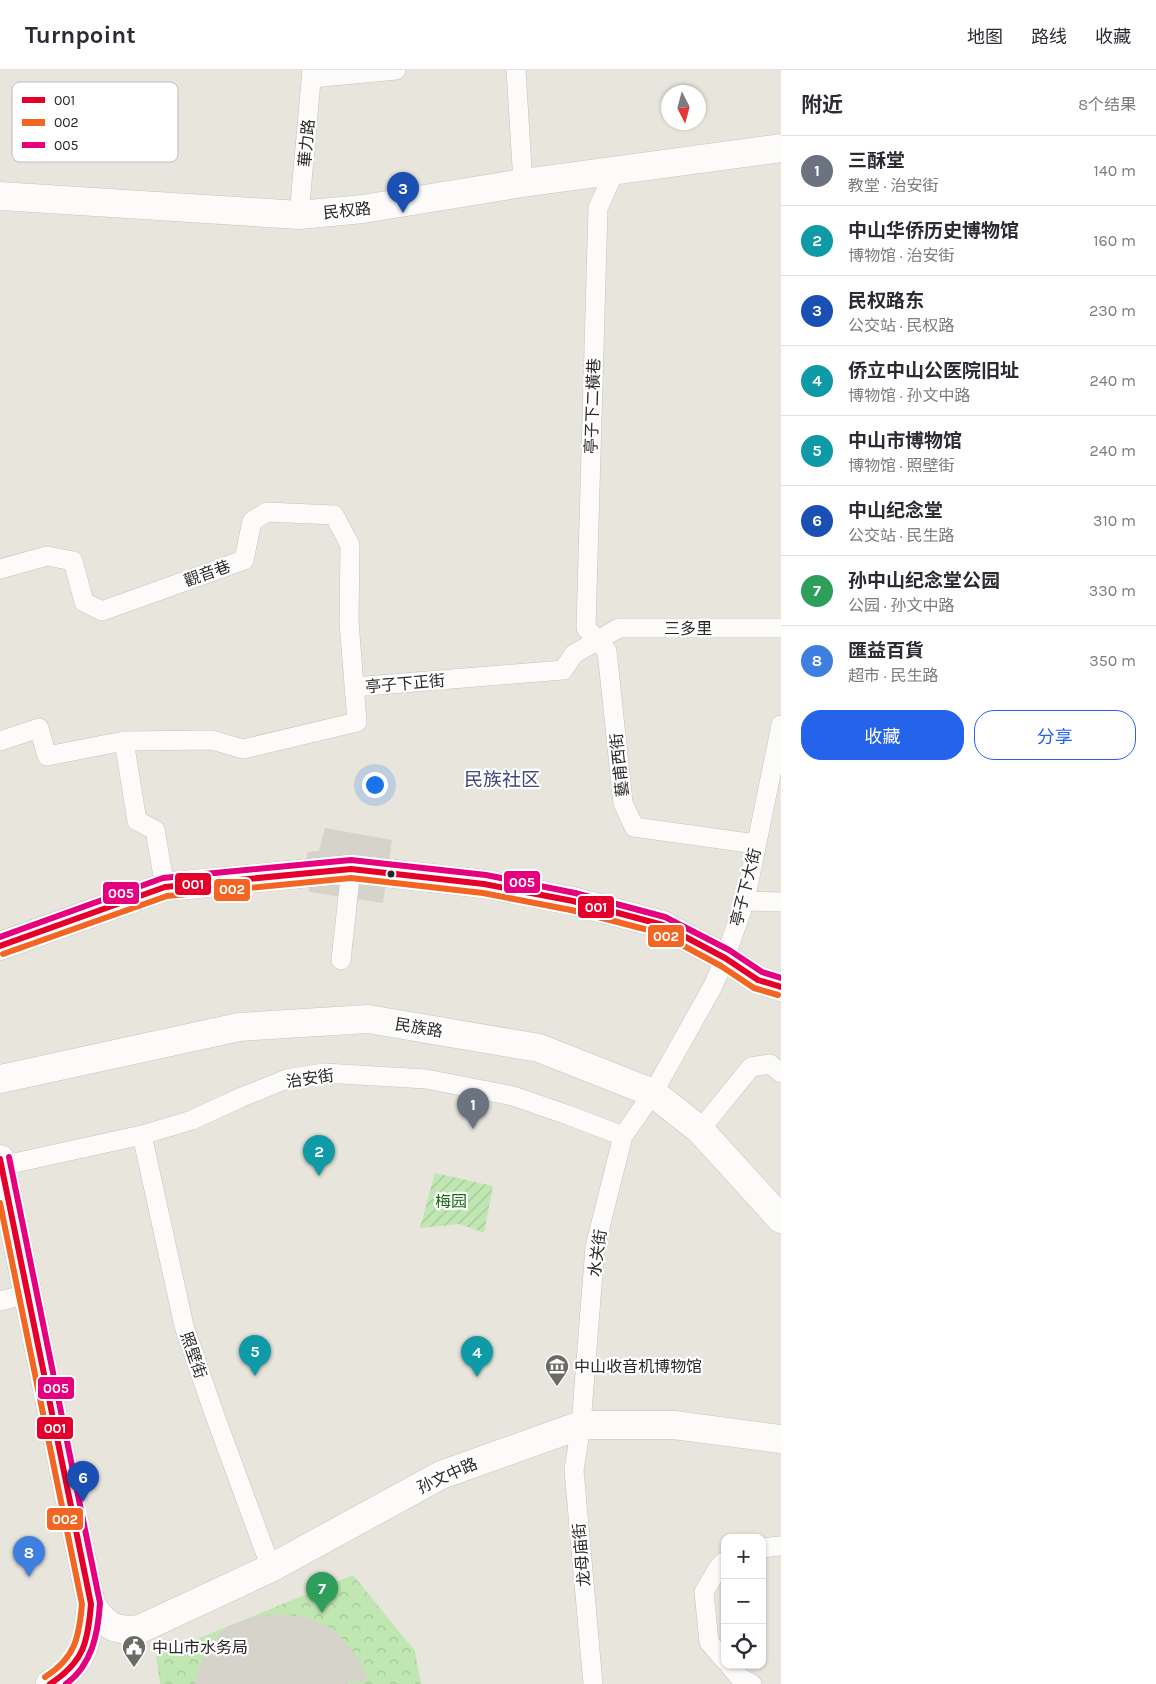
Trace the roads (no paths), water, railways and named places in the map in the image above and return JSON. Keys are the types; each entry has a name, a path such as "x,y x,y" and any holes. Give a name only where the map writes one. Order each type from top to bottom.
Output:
{"street":[{"path":"312,74 396,70"},
{"path":"516,70 523,183"},
{"name":"華力路","path":"299,215 312,74"},
{"name":"民权路","path":"0,196 299,215 363,209 523,183 781,148"},
{"name":"亭子下二橫巷","path":"597,641 586,628 598,208 615,170"},
{"name":"觀音巷","path":"0,570 47,556 74,561 84,602 102,611 244,560 252,521 267,512 334,515 350,545 350,622 354,687"},
{"name":"三多里","path":"597,641 619,628 781,628"},
{"name":"亭子下正街","path":"0,741 38,728 47,756 124,741 212,740 243,749 357,722 354,687 563,670 574,654 597,641"},
{"name":"藝甫西街","path":"597,641 607,650 623,803 634,827 756,844"},
{"name":"亭子下大街","path":"654,1093 713,986 725,958 745,900 781,725"},
{"path":"124,741 137,821 155,830 165,887"},
{"path":"341,960 351,868"},
{"path":"0,946 165,887 351,868 484,884 573,901 662,925 725,958 758,980 781,987"},
{"path":"745,900 781,902"},
{"name":"民族路","path":"0,1079 239,1027 368,1019 539,1048 654,1093 700,1130 781,1219"},
{"path":"700,1130 751,1067 770,1064 781,1073"},
{"name":"治安街","path":"2,1175 192,1120 242,1096 287,1079 324,1073 426,1079 513,1096 623,1136"},
{"name":"水关街","path":"581,1425 595,1247 623,1136 654,1093"},
{"name":"照壁街","path":"142,1135 184,1326 271,1568"},
{"path":"2,1175 92,1604 88,1635 81,1653 60,1677"},
{"path":"0,1301 27,1294"},
{"name":"孙文中路","path":"92,1604 99,1616 118,1630 140,1630 271,1568 441,1475 581,1425 674,1425 781,1440"},
{"name":"龙母庙街","path":"581,1425 574,1470 592,1684"},
{"path":"766,1548 781,1546"},
{"path":"721,1565 704,1592 709,1642 721,1656"},
{"path":"732,1669 739,1677 752,1684"}],"place":[{"name":"民权路东","path":"403,213"},
{"name":"三酥堂","path":"473,1129"},
{"name":"中山华侨历史博物馆","path":"319,1176"},
{"name":"中山市博物馆","path":"255,1376"},
{"name":"侨立中山公医院旧址","path":"477,1377"},
{"name":"中山收音机博物馆","path":"557,1387"},
{"name":"中山纪念堂","path":"83,1502"},
{"name":"匯益百貨","path":"29,1577"},
{"name":"孙中山纪念堂公园","path":"322,1613"},
{"name":"中山市水务局","path":"134,1668"}],"district":[{"name":"民族社区","path":"502,779"}],"park label":[{"name":"梅园","path":"451,1201"}]}
